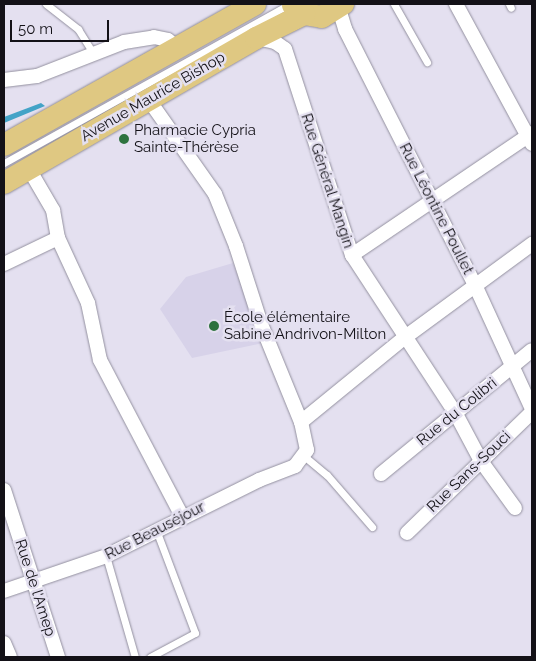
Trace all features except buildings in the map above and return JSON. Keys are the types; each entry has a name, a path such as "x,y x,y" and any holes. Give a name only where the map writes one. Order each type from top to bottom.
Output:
{"main road":[{"name":"Avenue Maurice Bishop","path":"4,145 255,4"},
{"path":"296,7 322,17 341,6"},
{"name":"Avenue Maurice Bishop","path":"4,183 256,38 296,7"}],"street":[{"path":"352,255 531,138 456,4"},
{"name":"Rue Léontine Poullet","path":"341,6 345,28 431,203 475,285 514,366 532,411"},
{"path":"4,80 37,76 124,42 154,37 168,40 176,47"},
{"name":"Rue Général Mangin","path":"256,38 275,42 285,49 352,255 404,338 456,414 481,461 515,508"},
{"path":"149,100 215,194 236,246 261,324 301,422 307,442 303,458"},
{"path":"29,169 53,210 58,238 88,303 100,360 182,516"},
{"path":"4,264 58,238"},
{"path":"301,422 404,338 532,244"},
{"name":"Rue du Colibri","path":"381,474 532,350"},
{"name":"Rue Sans-Souci","path":"407,532 532,411"},
{"name":"Rue Beauséjour","path":"4,591 106,556 182,516 303,458"},
{"name":"Rue de l'Amep","path":"4,490 32,582 58,657"},
{"path":"4,643 10,657"}],"lane":[{"path":"46,4 78,29 93,53"},
{"path":"394,4 427,62"},
{"path":"4,163 296,7"},
{"path":"303,458 327,475 372,527"},
{"path":"150,657 195,633 156,530"},
{"path":"106,556 135,657"}],"shaded area":[{"name":"École élémentaire Sabine Andrivon-Milton","path":"233,263 263,343 192,358 160,309 186,277"}],"water":[{"path":"41,103 45,106 4,123 4,117"}],"place":[{"name":"Pharmacie Cypria Sainte-Thérèse","path":"124,139"},
{"name":"École élémentaire Sabine Andrivon-Milton","path":"214,326"}]}
